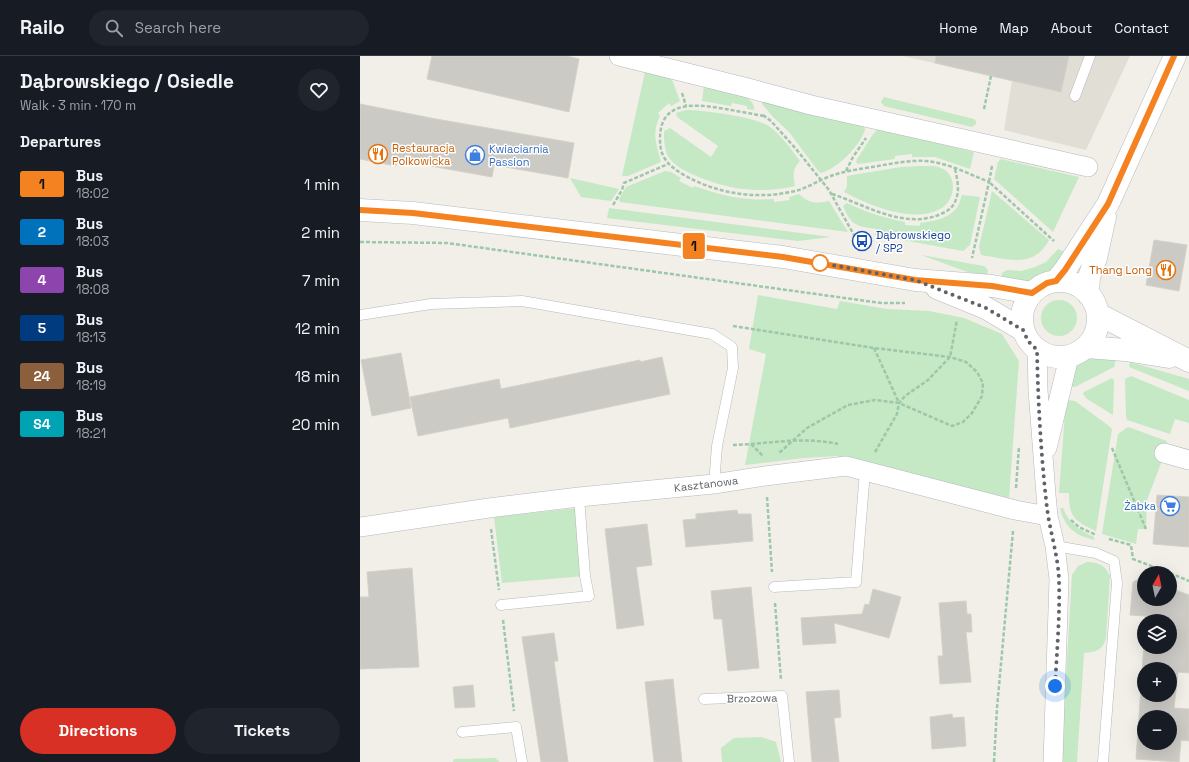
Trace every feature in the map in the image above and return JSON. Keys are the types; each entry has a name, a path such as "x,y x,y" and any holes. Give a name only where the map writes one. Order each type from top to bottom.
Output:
{"street":[{"path":"619,56 810,105 1088,167"},
{"path":"1056,281 1065,270 1108,204 1174,56"},
{"path":"1088,294 1090,277 1096,258 1108,204"},
{"path":"360,210 413,213 783,257 915,280 992,286 1032,293"},
{"path":"915,280 986,308 1023,330"},
{"path":"1043,462 1078,352 1094,337 1098,326 1098,314 1095,303 1088,294 1079,286 1068,282 1056,281 1047,283 1032,293 1024,304 1021,317 1023,330 1028,341 1037,350 1047,356 1058,358 1078,352 1125,350 1187,360"},
{"path":"1098,314 1187,360"},
{"path":"1037,350 1038,390 1048,516 1055,546 1059,579 1053,762"},
{"path":"1164,453 1189,460"},
{"name":"Kasztanowa","path":"360,527 489,508 579,497 714,484 846,466 1015,510 1048,516"}],"lane":[{"path":"1075,96 1090,56"},
{"path":"360,315 431,304 522,301 712,334 732,347 733,368 717,446 714,484"},
{"path":"774,587 856,582 864,471"},
{"path":"501,605 590,596 585,576 579,497"},
{"path":"1055,546 1096,553 1114,561 1117,583 1103,762"},
{"name":"Brzozowa","path":"704,699 782,696 789,762"},
{"path":"462,732 516,727 522,762"}],"path":[{"path":"984,109 991,76"},
{"path":"748,88 764,116 771,121 796,149 831,194 855,237"},
{"path":"764,116 708,106 690,105 677,108 668,114 663,121 660,132 660,145 668,164 684,175 703,184 724,191 743,194 779,194 796,191 845,171 898,162 925,161 939,163 989,182 1054,241"},
{"path":"845,171 866,138 873,119"},
{"path":"972,258 996,146"},
{"path":"613,205 622,190 624,183 668,164"},
{"path":"831,194 893,216 913,219 926,218 947,211 952,207 958,193 955,168"},
{"path":"360,242 446,243 881,303 911,303"},
{"path":"874,454 897,414 899,403 905,396 928,380 950,357 957,319"},
{"path":"712,334 714,323 874,348 950,357 966,362 977,372 983,383 982,396 972,413 963,422 952,426 899,403 875,400 848,405 807,428 774,457"},
{"path":"874,348 899,403"},
{"path":"994,762 997,708 1020,442"},
{"path":"1112,448 1146,529"},
{"path":"1177,577 1189,581"}],"shaded area":[{"path":"903,56 1130,56 1086,150 1004,130 1012,81"}],"green space":[{"path":"645,72 670,78 680,101 671,106 669,103 658,113 660,116 657,122 655,134 661,162 628,176 622,176"},
{"path":"704,86 746,97 753,104 754,110 747,109 747,106 732,103 731,106 702,101"},
{"path":"884,97 974,119 976,124 972,127 884,106 881,102"},
{"path":"762,101 864,126 865,130 853,150 841,162 821,173 789,132 762,104"},
{"path":"686,110 704,111 742,117 763,123 770,127 790,147 800,161 794,173 795,186 769,190 731,187 707,180 687,172 677,166 667,155 665,148 664,131 670,128 711,157 718,146 677,117 676,113"},
{"path":"878,129 974,152 970,169 935,157 912,157 912,154 895,156 895,159 858,164 856,162 857,159"},
{"path":"1001,159 1079,177 1053,232 994,179 998,162"},
{"path":"921,166 942,168 952,180 953,186 950,198 943,207 938,210 915,214 890,211 865,202 844,192 847,187 847,176 901,167"},
{"path":"665,171 671,172 681,178 679,181 693,188 694,186 734,197 774,199 774,202 790,200 789,197 799,194 812,202 829,201 848,232 620,202 619,199 626,187"},
{"path":"570,178 619,189 611,201 581,197"},
{"path":"992,191 1049,240 1043,249 1036,255 1028,259 1010,260 981,255 979,247"},
{"path":"962,195 980,197 970,245 963,251 875,235 876,229 855,224 849,218 843,206 847,203 890,219 905,222 905,225 920,226 920,223 948,216 958,207"},
{"path":"609,208 831,237 798,241 607,218"},
{"path":"1058,249 1067,253 1049,273 1022,283 1001,279 1002,273 1007,270 1021,271 1046,262"},
{"path":"921,255 984,266 988,270 987,276 973,274"},
{"path":"758,295 837,309 840,301 887,309 929,311 964,318 1002,334 1019,361 1009,498 836,456 745,465 766,354 749,349"},
{"path":"1063,300 1072,305 1076,311 1076,325 1072,331 1063,336 1055,336 1046,331 1042,325 1041,314 1046,305 1052,301"},
{"path":"1093,356 1116,359 1114,367 1075,387 1067,386 1075,366 1086,358"},
{"path":"1130,362 1189,379 1189,391 1129,367"},
{"path":"1131,376 1189,400 1189,423 1175,419 1170,434 1127,420 1125,379"},
{"path":"1112,378 1114,381 1113,415 1087,399 1083,394 1084,392"},
{"path":"1066,400 1075,401 1112,429 1096,531 1082,524 1074,517 1070,508 1069,493 1059,493"},
{"path":"1128,427 1167,441 1163,458 1147,500 1146,529 1138,529 1136,544 1102,534 1118,434"},
{"path":"577,508 585,576 502,583 494,517"},
{"path":"1060,508 1063,508 1068,518 1080,529 1094,537 1094,540 1081,536 1072,530 1065,521"},
{"path":"1087,562 1101,565 1106,569 1110,576 1106,638 1101,648 1092,652 1084,653 1077,762 1061,762 1072,575 1078,566"},
{"path":"761,737 776,742 781,762 722,762 721,748 734,738"},
{"path":"495,758 500,762 453,762 454,759"}],"building":[{"path":"432,56 567,56 579,59 569,112 427,79"},
{"path":"936,56 1069,56 1061,92 935,63"},
{"path":"360,104 574,143 568,178 494,165 492,177 397,160 396,166 360,159"},
{"name":"Thang Long","path":"1154,240 1187,245 1179,291 1146,285"},
{"path":"401,353 411,408 372,416 361,360"},
{"path":"662,357 670,394 510,428 508,418 418,436 410,397 499,379 501,389 640,360 640,362"},
{"path":"1157,495 1189,497 1189,547 1153,544"},
{"path":"737,510 738,514 751,514 753,541 686,547 683,520 696,519 696,514"},
{"path":"647,524 652,565 636,567 644,625 617,629 605,529"},
{"path":"412,568 419,667 360,669 360,597 369,597 367,572"},
{"path":"1137,580 1137,606 1177,606 1177,591 1189,595 1189,673 1178,672 1177,681 1177,662 1143,662 1143,654 1177,654 1177,614 1130,615 1133,582"},
{"path":"751,587 759,668 728,671 722,619 714,619 711,591"},
{"path":"873,589 901,597 889,638 834,623 836,643 803,645 801,618 862,614 865,604 869,605"},
{"path":"966,601 967,614 971,614 972,632 966,632 971,682 940,684 938,656 943,656 939,603"},
{"path":"554,633 558,661 554,661 568,762 541,762 522,637"},
{"path":"673,679 682,762 654,762 645,682"},
{"path":"473,685 475,707 455,708 453,687"},
{"path":"839,690 841,717 834,718 839,762 812,762 806,692"},
{"path":"1140,702 1175,702 1174,708 1189,709 1189,741 1181,740 1179,762 1136,759 1137,744 1137,750 1177,750 1177,710 1139,710"},
{"path":"952,714 953,718 964,717 966,746 932,749 930,717"}],"bus line":[{"name":"1","path":"360,210 413,213 783,257 915,280 992,286 1032,293 1047,283 1056,281 1065,270 1108,204 1174,56"}],"place":[{"name":"Restauracja Polkowicka","path":"378,154"},
{"name":"Kwiaciarnia Passion","path":"475,155"},
{"name":"Dąbrowskiego / SP2","path":"862,241"},
{"name":"Thang Long","path":"1166,270"},
{"name":"Żabka","path":"1170,506"}],"route":[{"path":"820,263 915,280 986,308 1023,330 1028,341 1037,350 1038,390 1048,516 1055,546 1059,579 1055,686"}]}
